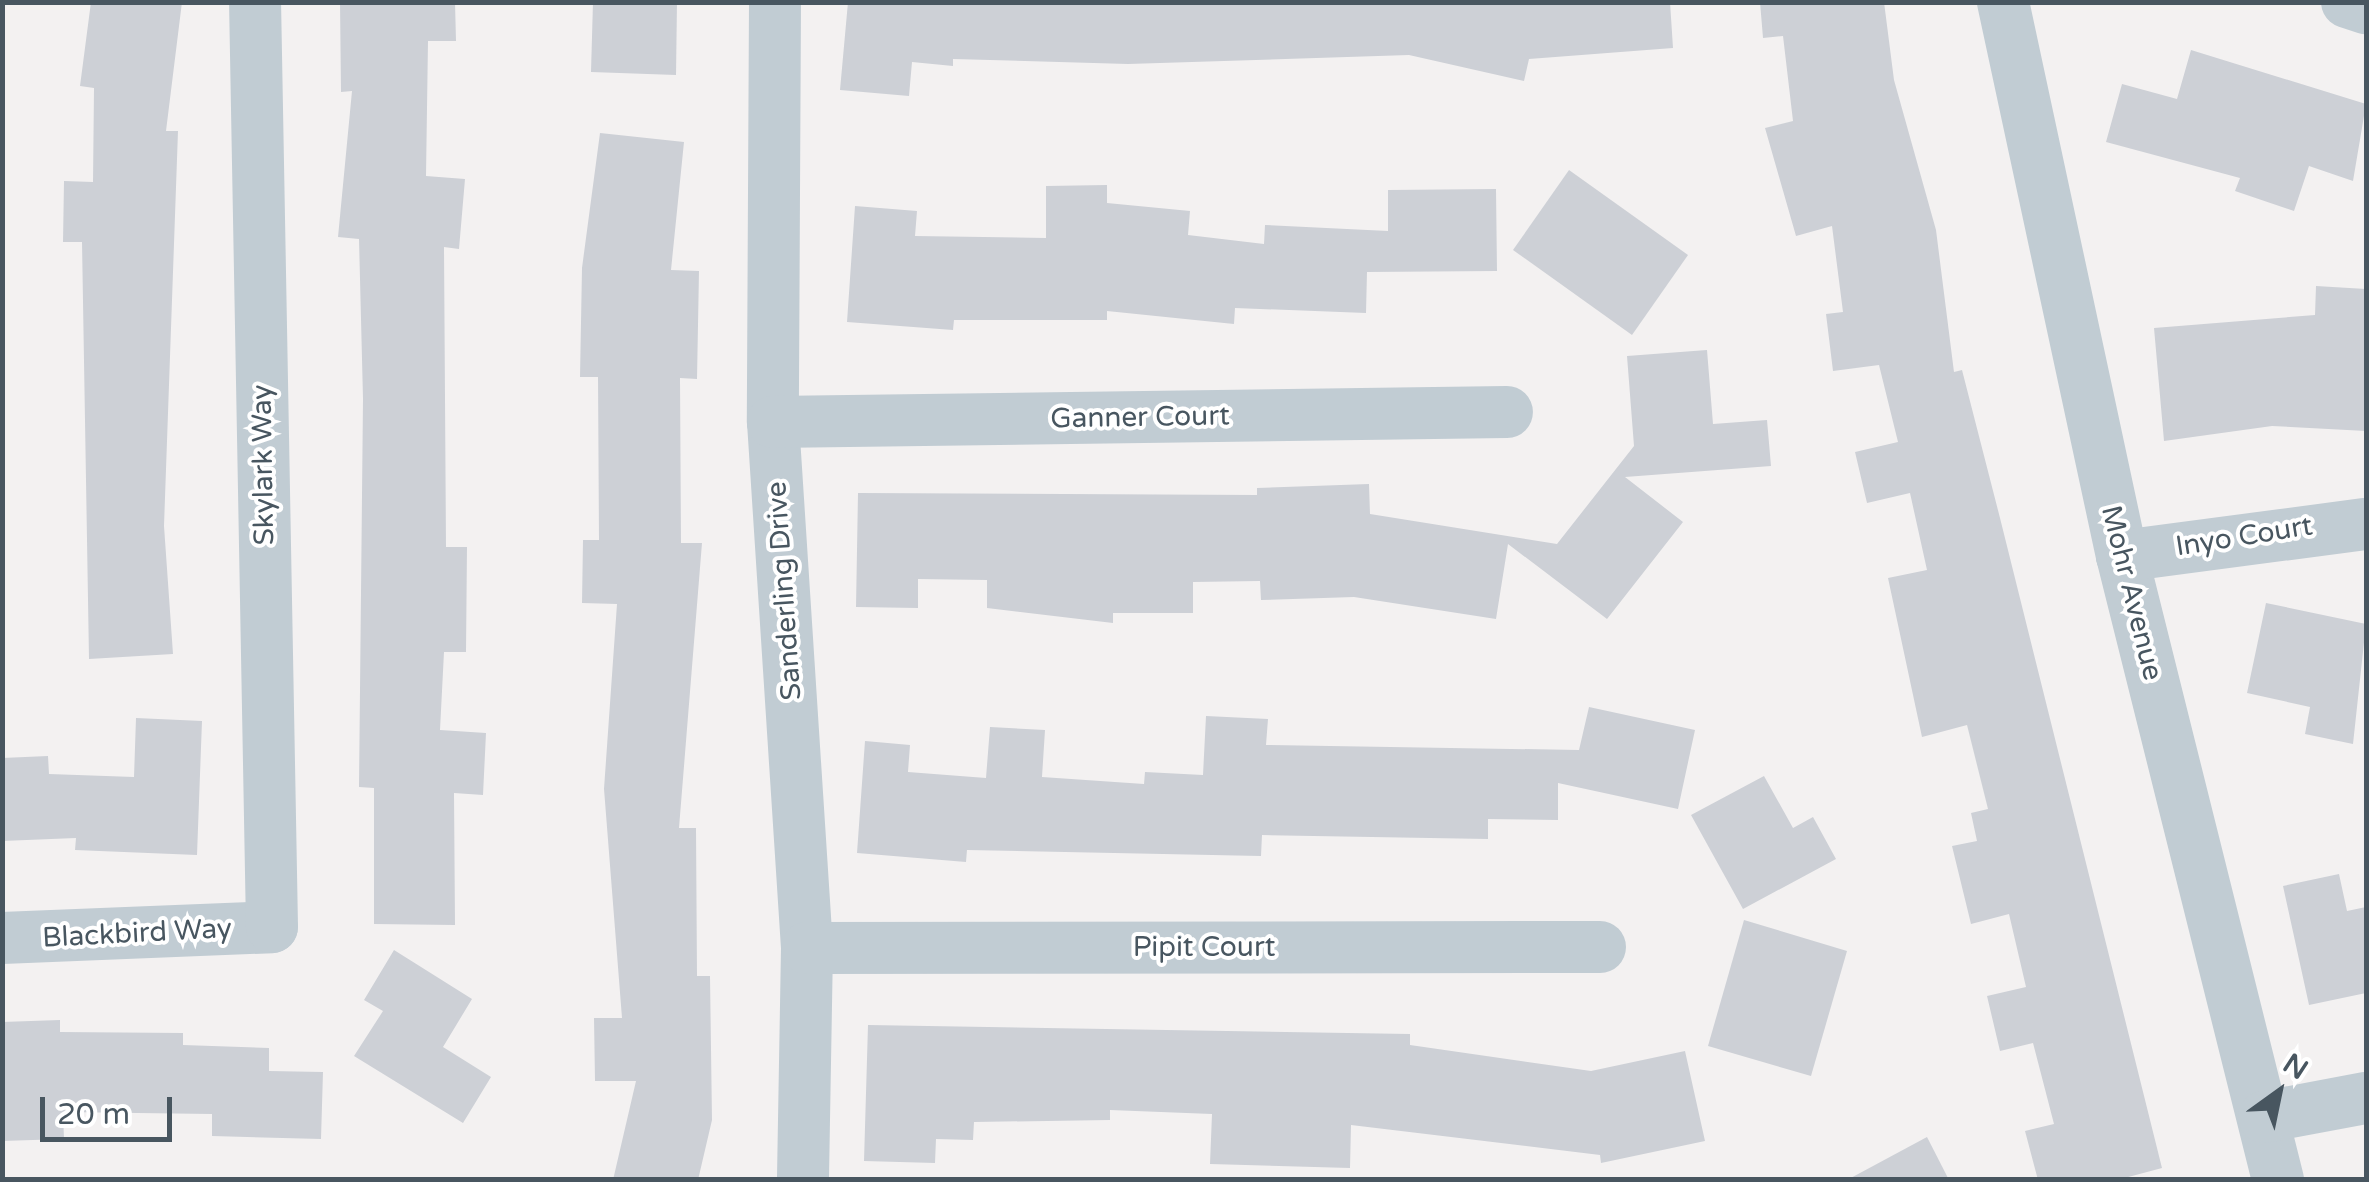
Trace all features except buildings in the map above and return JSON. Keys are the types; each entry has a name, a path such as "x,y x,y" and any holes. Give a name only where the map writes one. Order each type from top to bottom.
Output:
{"street":[{"name":"Skylark Way","path":"255,2 272,927"},
{"name":"Sanderling Drive","path":"775,2 774,422 807,948 803,1180"},
{"name":"Mohr Avenue","path":"2003,2 2122,556 2278,1180"},
{"path":"2347,2 2366,8"},
{"name":"Ganner Court","path":"774,422 1507,412"},
{"name":"Inyo Court","path":"2122,556 2366,524"},
{"name":"Blackbird Way","path":"2,938 272,927"},
{"name":"Pipit Court","path":"807,948 1600,947"},
{"path":"2264,1117 2366,1098"}]}
